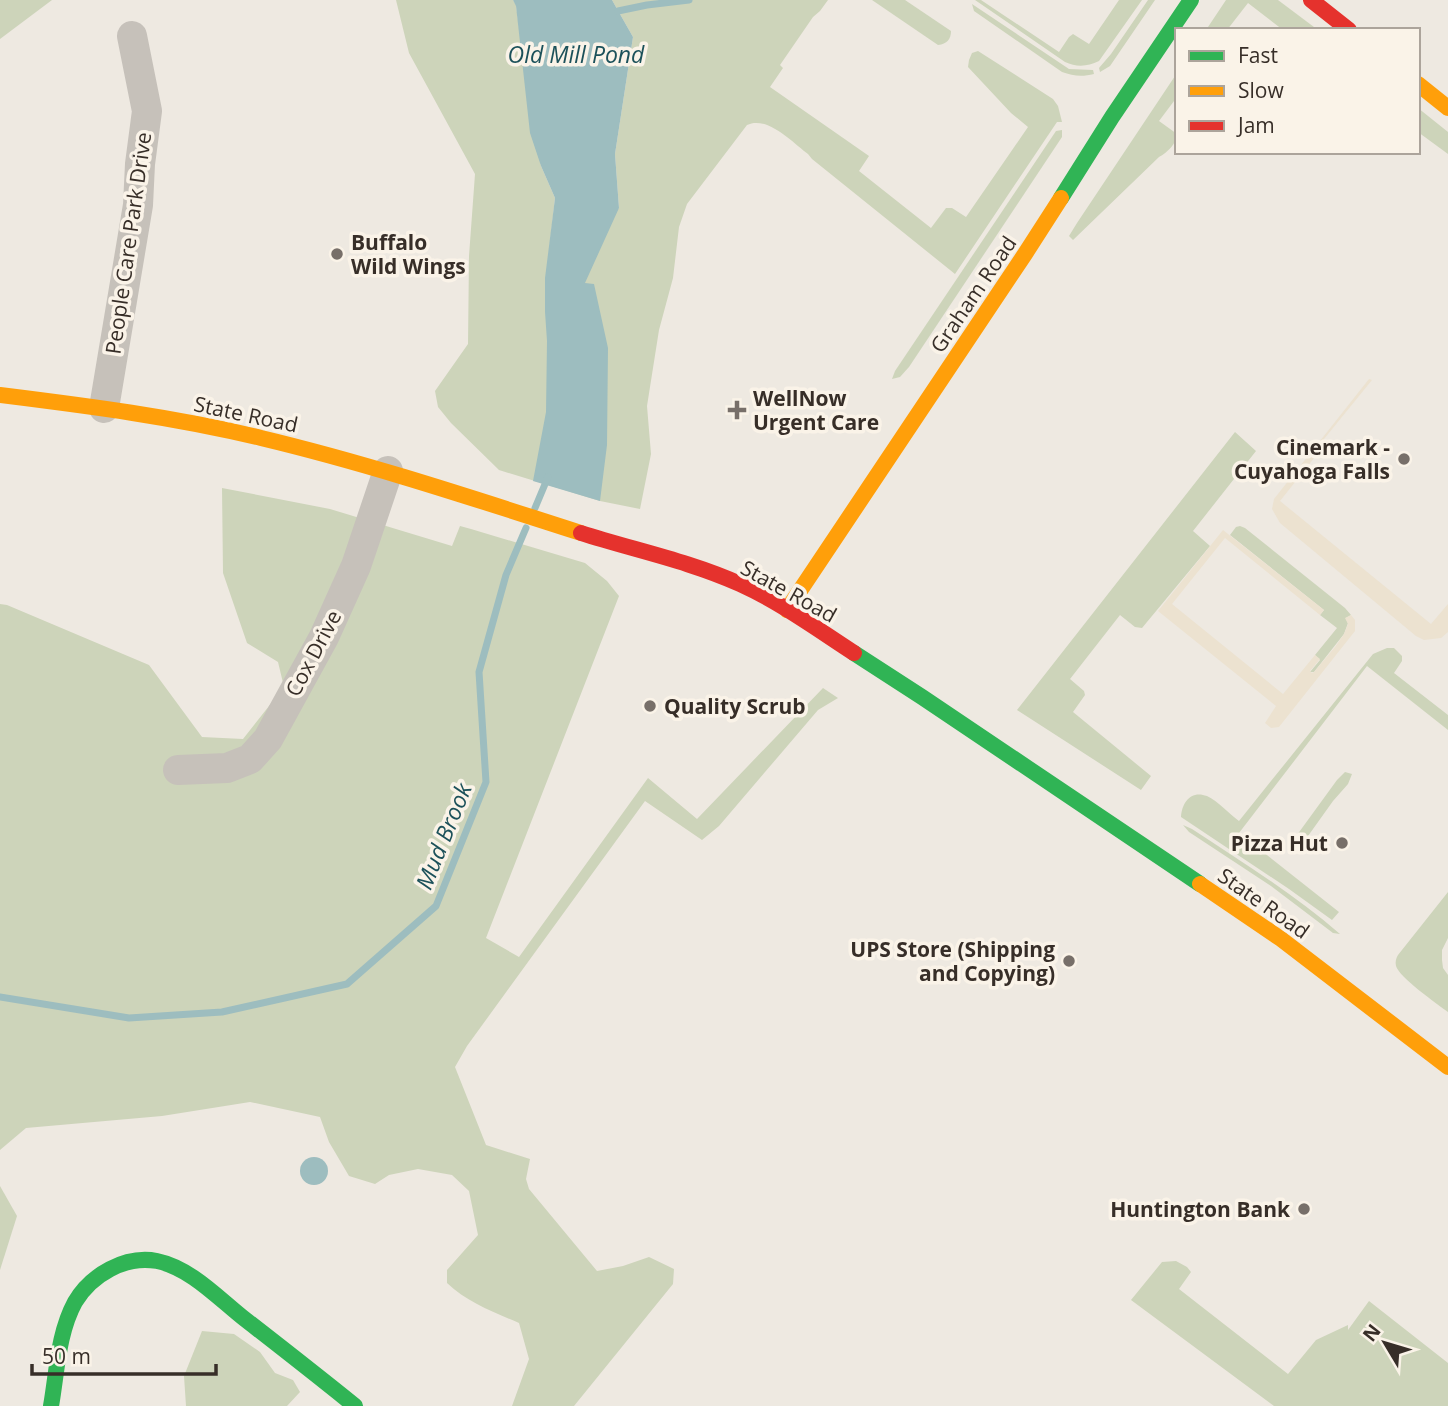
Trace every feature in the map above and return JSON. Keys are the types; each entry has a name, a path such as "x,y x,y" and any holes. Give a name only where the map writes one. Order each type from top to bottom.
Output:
{"main road":[{"name":"Graham Road","path":"787,610 1026,254 1112,117 1191,0"},
{"path":"1311,0 1346,28"},
{"path":"1420,87 1448,108"},
{"name":"State Road","path":"0,395 104,408 259,438 358,462 596,538 661,555 740,584 787,610 930,702 1281,939 1448,1067"},
{"path":"51,1406 66,1322 80,1294 95,1279 114,1267 135,1260 157,1261 178,1269 355,1406"}],"street":[{"name":"People Care Park Drive","path":"104,408 138,205 147,110 132,36"},
{"name":"Cox Drive","path":"178,770 227,768 250,760 268,739 324,637 356,566 388,471"}],"green space":[{"path":"0,0 52,0 0,39"},
{"path":"396,0 513,0 516,5 541,166 555,198 546,278 619,208 615,154 633,37 612,0 828,0 780,65 783,68 770,87 869,156 859,171 931,228 946,208 952,208 966,217 1028,127 1011,113 968,67 972,53 978,51 1053,99 1058,106 1062,122 1057,122 955,274 787,137 763,124 747,125 687,204 679,227 673,278 659,330 647,406 651,454 640,509 600,501 499,470 438,407 435,391 468,344 469,256 475,174 409,53"},
{"path":"872,0 905,0 951,31 949,39 938,45"},
{"path":"975,0 981,0 1059,52 1073,34 1089,44 1119,0 1142,0 1099,61 1082,66 1065,62"},
{"path":"1148,0 1155,0 1110,66 1100,72 1099,68"},
{"path":"1226,0 1278,0 1315,28 1280,28 1248,3 1229,28 1207,28"},
{"path":"972,4 1069,69 1093,70 1094,74 1078,76 1062,72 974,11"},
{"path":"1175,76 1175,100 1159,121 1175,133 1173,144 1073,240 1069,236"},
{"path":"1420,110 1448,132 1448,154 1420,133"},
{"path":"1062,130 1062,137 909,367 900,377 892,379 1056,131"},
{"path":"1235,432 1256,451 1193,531 1210,546 1142,628 1135,627 1120,615 1070,679 1085,695 1073,712 1151,776 1141,790 1017,710"},
{"path":"222,488 330,509 452,546 460,526 585,563 607,581 619,596 486,938 519,957 648,778 697,819 823,688 838,698 818,710 719,826 702,840 645,801 467,1046 455,1067 486,1145 530,1159 526,1179 529,1189 597,1271 649,1257 674,1269 673,1284 574,1406 512,1406 529,1359 519,1323 472,1301 447,1283 447,1270 478,1235 469,1191 452,1175 418,1169 389,1175 375,1184 349,1176 329,1142 320,1117 250,1102 162,1116 26,1128 0,1150 0,604 149,665 202,737 243,739 284,687 278,662 247,643 223,573"},
{"path":"1240,526 1351,615 1346,618 1348,623 1344,634 1314,672 1310,672 1320,660 1315,655 1337,628 1320,615 1324,610 1230,535"},
{"path":"1394,648 1402,656 1402,661 1394,673 1448,715 1448,730 1367,666 1239,833 1339,912 1332,920 1181,817 1182,812 1188,799 1201,795 1215,801 1239,821 1373,654"},
{"path":"1345,772 1352,774 1348,784 1302,840 1297,835"},
{"path":"1183,825 1267,879 1340,934 1333,933 1271,886 1189,832"},
{"path":"1448,892 1448,938 1442,950 1442,960 1448,975 1448,1012 1399,971 1396,959"},
{"path":"0,1186 17,1216 0,1270"},
{"path":"1176,1261 1191,1272 1179,1289 1288,1374 1316,1340 1348,1325 1348,1330 1369,1301 1448,1363 1448,1406 1274,1406 1131,1300 1162,1262"},
{"path":"202,1331 234,1334 260,1352 275,1373 293,1380 300,1392 287,1406 186,1406 184,1376"}],"shaded area":[{"path":"1369,379 1372,380 1324,439 1326,443 1280,501 1431,624 1448,604 1448,632 1441,638 1424,640 1416,636 1280,523 1272,509 1274,499"},
{"path":"1223,530 1324,610 1320,615 1225,538 1172,604 1283,694 1315,655 1320,659 1310,671 1312,673 1335,647 1348,624 1345,618 1351,615 1355,620 1355,631 1279,727 1271,728 1265,723 1276,706 1158,611"}],"water":[{"name":"Old Mill Pond","path":"513,0 612,0 633,37 615,154 619,208 585,283 594,284 608,348 607,445 600,501 533,481 546,412 545,278 555,198 530,133 516,6"},
{"path":"314,1157 324,1161 328,1171 324,1181 314,1185 304,1181 300,1171 304,1161"}],"waterway":[{"path":"618,11 689,0"},
{"name":"Mud Brook","path":"535,508 548,477"},
{"name":"Mud Brook","path":"0,997 129,1018 222,1012 347,984 436,906 486,782 479,672 506,575 526,528"}],"traffic: fast":[{"path":"1061,198 1191,0"},
{"path":"854,653 1200,884"},
{"path":"51,1406 59,1353 69,1314 75,1302 90,1283 110,1269 121,1264 145,1260 169,1265 193,1277 355,1406"}],"traffic: slow":[{"path":"1420,86 1448,108"},
{"path":"787,610 1061,198"},
{"path":"0,395 164,418 261,438 382,471 581,533"},
{"path":"1200,884 1281,939 1448,1067"}],"traffic: jam":[{"path":"1311,0 1346,28"},
{"path":"581,533 681,562 740,584 784,607 854,653"}],"place":[{"name":"Buffalo Wild Wings","path":"337,254"},
{"name":"WellNow Urgent Care","path":"737,410"},
{"name":"Cinemark - Cuyahoga Falls","path":"1404,459"},
{"name":"Quality Scrub","path":"650,706"},
{"name":"Pizza Hut","path":"1342,843"},
{"name":"UPS Store (Shipping and Copying)","path":"1069,961"},
{"name":"Huntington Bank","path":"1304,1209"}]}
